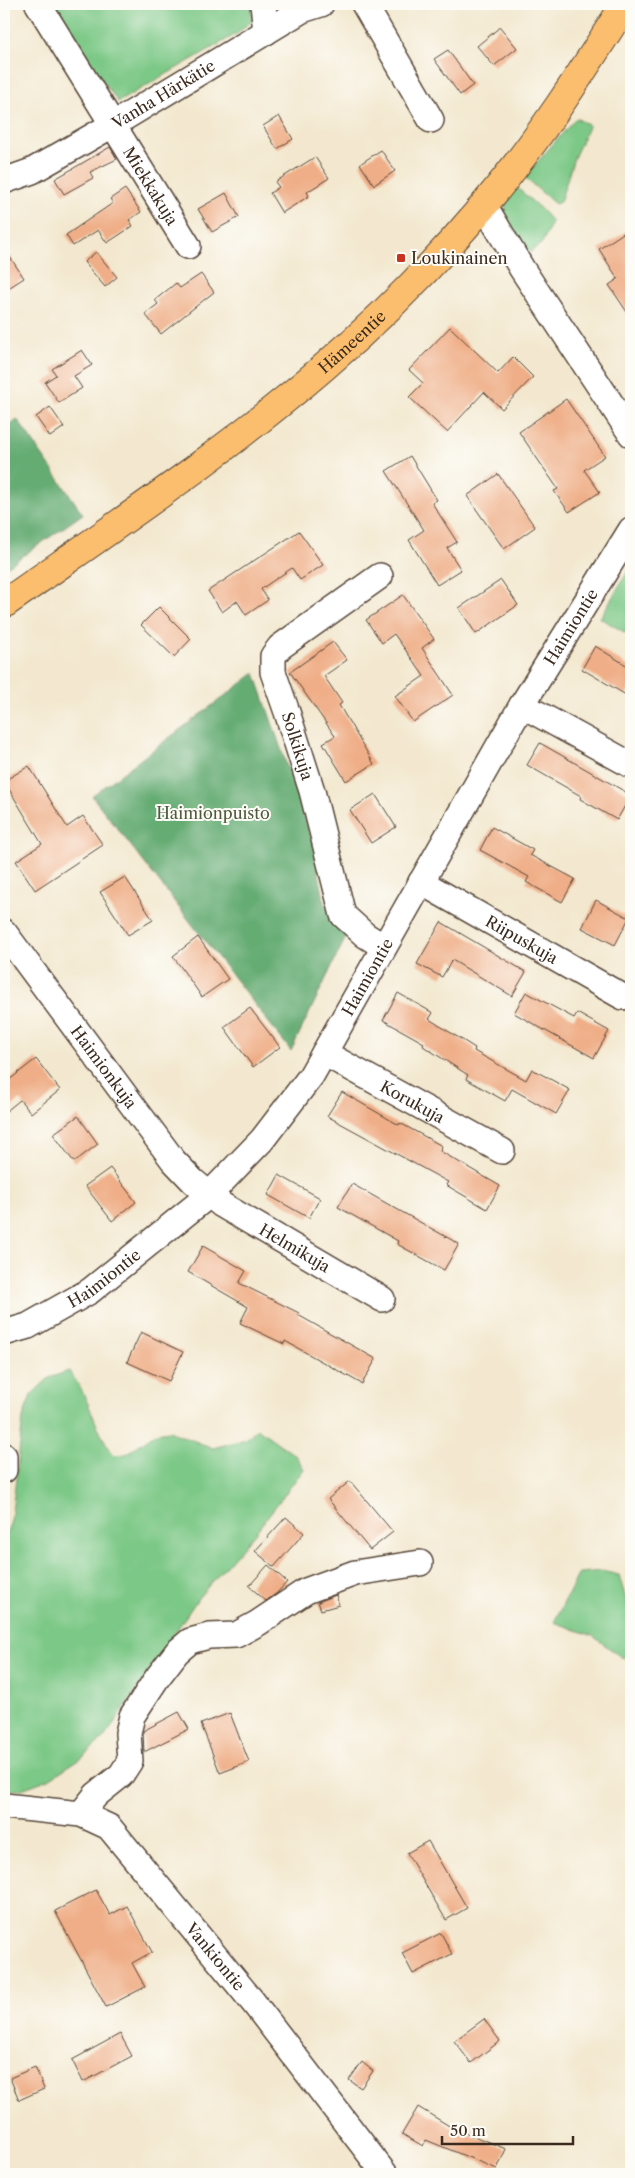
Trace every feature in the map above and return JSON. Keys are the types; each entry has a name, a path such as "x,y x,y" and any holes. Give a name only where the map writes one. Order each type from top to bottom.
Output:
{"highway":[{"name":"Hämeentie","path":"4,604 254,425 325,366 429,265 484,205 532,143 590,60 625,4"}],"street":[{"name":"Miekkakuja","path":"38,4 188,246"},
{"path":"263,4 266,32"},
{"name":"Vanha Härkätie","path":"4,181 32,171 114,124 302,10 321,4"},
{"path":"364,4 431,120"},
{"path":"484,205 522,269 631,434"},
{"name":"Haimiontie","path":"4,1333 28,1326 90,1291 209,1195 262,1140 311,1076 522,705 631,530"},
{"name":"Solkikuja","path":"380,576 280,647 273,656 272,672 288,712 312,791 343,915 366,935 384,947"},
{"path":"522,705 631,765"},
{"name":"Riipuskuja","path":"421,882 623,997"},
{"name":"Haimionkuja","path":"4,932 173,1160 209,1195"},
{"name":"Korukuja","path":"324,1053 502,1151"},
{"name":"Helmikuja","path":"209,1195 222,1205 382,1299"},
{"path":"4,1456 4,1470"},
{"path":"81,1814 96,1795 121,1776 130,1761 128,1732 132,1716 177,1652 190,1641 209,1636 236,1635 258,1623 306,1591 355,1574 420,1563"},
{"name":"Vankiontie","path":"4,1806 81,1814 110,1827 252,2002 385,2174"}],"green space":[{"path":"47,4 251,4 252,20 238,33 118,102"},
{"path":"576,118 589,125 574,158 560,202 555,204 524,177"},
{"path":"516,186 552,222 542,243 529,253 514,233 505,211 508,198"},
{"path":"17,419 83,514 4,569 4,429"},
{"path":"631,566 631,636 600,618"},
{"name":"Haimionpuisto","path":"255,673 313,842 325,905 347,935 291,1051 92,796"},
{"path":"69,1371 82,1392 101,1434 114,1455 126,1454 156,1433 169,1431 213,1448 246,1439 257,1428 296,1456 304,1469 255,1533 199,1597 104,1738 81,1758 49,1779 19,1790 4,1790 4,1541 11,1521 23,1418 31,1395 49,1378"},
{"path":"602,1571 619,1575 631,1617 631,1659 621,1657 593,1636 554,1622 579,1573"}],"building":[{"path":"500,27 517,48 494,66 477,46"},
{"path":"448,50 473,85 460,95 434,59"},
{"path":"279,116 293,139 277,149 263,126"},
{"path":"110,147 117,159 90,172 93,178 64,194 55,179"},
{"path":"381,150 395,171 374,185 360,164"},
{"path":"315,157 329,178 307,192 309,196 282,213 270,193 279,187 275,182"},
{"path":"125,189 141,212 129,220 133,226 107,243 98,230 73,246 66,235 113,203 110,199"},
{"path":"226,193 239,217 212,232 198,209"},
{"path":"631,228 631,318 609,285 618,279 599,249"},
{"path":"4,248 24,278 4,291"},
{"path":"96,252 117,277 105,287 84,262"},
{"path":"201,274 214,292 161,334 145,314 158,304 155,300 176,283 180,288"},
{"path":"450,327 498,373 513,357 533,377 502,409 484,392 447,432 409,397 423,383 409,370"},
{"path":"82,350 92,365 74,376 82,388 59,403 45,382 56,375 52,369"},
{"path":"566,399 605,456 584,470 600,492 569,512 554,491 558,489 519,432"},
{"path":"50,407 64,427 50,437 36,417"},
{"path":"410,456 437,500 432,503 457,542 447,548 461,570 437,585 409,540 424,530 386,471"},
{"path":"498,474 535,527 504,549 467,496"},
{"path":"299,531 323,565 300,580 292,568 261,589 268,600 246,615 237,601 222,612 208,591"},
{"path":"501,580 518,605 476,634 459,608"},
{"path":"403,595 434,639 422,648 453,695 413,722 395,696 424,676 394,634 382,643 366,620"},
{"path":"159,607 191,639 174,657 141,625"},
{"path":"333,642 347,660 324,676 342,703 339,705 374,764 346,781 323,743 335,736 290,672"},
{"path":"595,646 631,668 631,687 626,695 582,669"},
{"path":"540,743 631,795 617,820 580,799 581,796 527,765"},
{"path":"29,766 67,827 83,816 103,845 35,890 16,861 42,844 4,781"},
{"path":"375,794 396,827 371,843 350,810"},
{"path":"492,827 533,850 530,855 575,879 562,902 526,882 529,877 480,850"},
{"path":"125,877 153,920 128,935 100,892"},
{"path":"596,900 629,918 615,945 582,928"},
{"path":"441,922 526,972 512,996 452,960 442,977 417,964"},
{"path":"198,937 228,979 202,997 173,956"},
{"path":"526,992 574,1018 577,1013 609,1031 594,1058 514,1013"},
{"path":"398,993 433,1013 429,1019 475,1048 474,1051 526,1080 532,1069 570,1090 556,1114 512,1089 505,1101 466,1079 468,1075 423,1046 424,1043 383,1020"},
{"path":"250,1008 280,1047 253,1067 224,1027"},
{"path":"36,1059 60,1090 31,1113 20,1100 4,1113 4,1084"},
{"path":"342,1092 399,1125 400,1123 442,1146 440,1151 500,1186 487,1209 446,1185 448,1182 327,1116"},
{"path":"78,1116 98,1144 74,1162 53,1134"},
{"path":"110,1168 136,1202 112,1221 85,1186"},
{"path":"279,1175 320,1198 309,1218 268,1195"},
{"path":"352,1184 459,1244 444,1270 397,1244 398,1241 338,1207"},
{"path":"203,1246 246,1271 239,1283 299,1313 298,1315 376,1359 362,1384 285,1341 284,1344 240,1323 248,1307 188,1272"},
{"path":"141,1332 183,1352 169,1381 127,1362"},
{"path":"350,1481 393,1532 370,1550 328,1499"},
{"path":"286,1517 304,1533 274,1567 255,1551"},
{"path":"268,1565 287,1582 266,1601 249,1586"},
{"path":"336,1595 339,1605 321,1610 318,1602"},
{"path":"179,1712 189,1729 144,1752 143,1731"},
{"path":"230,1713 249,1762 220,1773 201,1724"},
{"path":"428,1841 467,1908 446,1920 407,1853"},
{"path":"96,1890 110,1915 127,1906 152,1952 132,1963 145,1987 106,2007 55,1911"},
{"path":"441,1933 452,1954 413,1974 402,1953"},
{"path":"484,2019 500,2041 471,2063 454,2041"},
{"path":"120,2034 132,2056 83,2082 72,2060"},
{"path":"362,2062 373,2071 361,2088 349,2080"},
{"path":"35,2067 44,2089 19,2100 10,2078"},
{"path":"418,2107 451,2127 506,2149 497,2169 426,2140 423,2146 402,2134"}],"place":[{"name":"Loukinainen","path":"401,258"}]}
